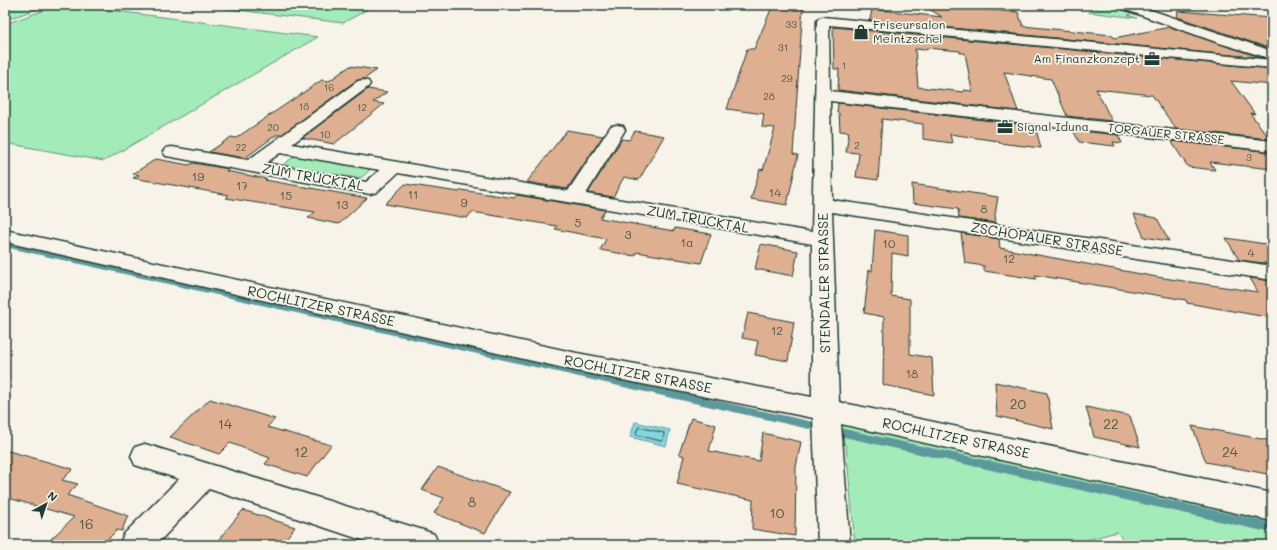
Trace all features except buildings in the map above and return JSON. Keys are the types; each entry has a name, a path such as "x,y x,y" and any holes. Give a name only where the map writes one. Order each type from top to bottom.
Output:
{"street":[{"path":"1125,5 1221,40 1272,55"},
{"name":"STENDALER STRASSE","path":"834,545 826,410 822,240 823,21 1211,59"},
{"path":"1221,40 1206,46 1207,52 1211,59 1272,64"},
{"name":"ZUM TRUCKTAL","path":"251,166 363,84"},
{"name":"TORGAUER STRASSE","path":"822,95 1272,146"},
{"path":"574,198 617,130"},
{"path":"805,141 822,144"},
{"name":"ZUM TRUCKTAL","path":"278,147 393,168 822,240"},
{"name":"ZUM TRUCKTAL","path":"172,152 370,188 393,168"},
{"name":"ZSCHOPAUER STRASSE","path":"823,205 1272,273"},
{"name":"ROCHLITZER STRASSE","path":"5,236 577,362 826,410 1272,507"},
{"path":"145,456 202,476 423,545"},
{"path":"135,545 202,476"}],"green space":[{"path":"5,5 50,5 5,20"},
{"path":"59,5 69,5 318,37 104,161 5,143 5,24"},
{"path":"196,5 375,5 343,23"},
{"path":"940,5 993,5 1012,8 1017,12 963,7 964,12 949,16 947,6"},
{"path":"1098,5 1115,5 1134,12 1128,15 1137,18 1088,12 1100,6"},
{"path":"300,155 370,166 371,169 362,177 357,178 285,166 284,164 295,156"},
{"path":"847,423 1272,516 1272,545 1127,545 1117,532 1067,545 855,545 846,446 840,439 839,425"}],"water":[{"path":"635,422 670,430 666,446 630,437"}],"waterway":[{"path":"5,245 809,425"},
{"path":"844,433 1272,528"}],"place":[{"name":"Friseursalon Meintzschel","path":"861,32"},
{"name":"Am Finanzkonzept","path":"1152,59"},
{"name":"Signal Iduna","path":"1005,127"}]}
